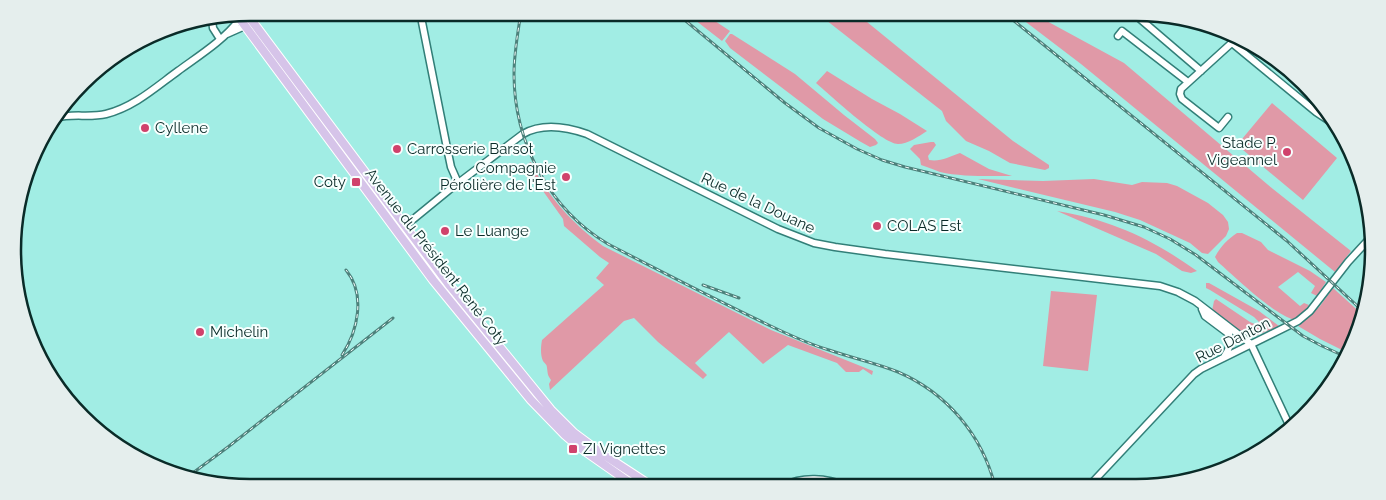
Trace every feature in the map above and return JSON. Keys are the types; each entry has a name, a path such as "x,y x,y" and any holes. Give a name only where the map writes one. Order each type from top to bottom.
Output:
{"main road":[{"name":"Avenue du Président René Coty","path":"243,21 433,280 545,415 579,447 625,479"},
{"name":"Avenue du Président René Coty","path":"247,21 263,36 450,286 558,418 574,433 601,453 641,479"},
{"path":"397,231 405,226"}],"street":[{"path":"422,21 451,167 458,184"},
{"path":"1143,21 1201,70"},
{"path":"223,37 236,22"},
{"path":"213,24 213,28 223,37"},
{"path":"65,116 105,114 139,100 223,37 245,26"},
{"path":"1118,36 1122,31 1188,82"},
{"path":"1228,117 1219,128 1182,99 1180,94 1181,89 1188,82 1232,43"},
{"path":"1241,47 1320,114"},
{"path":"67,113 72,115"},
{"name":"Rue de la Douane","path":"405,226 527,132 540,128 566,128 587,134 778,229 814,243 885,254 1160,286 1178,292 1200,306 1251,344"},
{"name":"Rue Danton","path":"1095,479 1189,378 1201,369 1298,321 1310,311 1365,244"},
{"name":"Rue de la Douane","path":"1200,306 1205,316 1229,334 1230,345 1223,359"},
{"path":"1251,344 1287,422"}],"shaded area":[{"path":"696,21 715,21 730,31 722,41"},
{"path":"827,21 866,21 1013,141 1049,165 1049,168 1045,170 1010,163 966,141 946,121 942,111"},
{"path":"1025,21 1047,21 1124,63 1273,189 1351,251 1335,272 1081,64"},
{"path":"730,34 795,74 878,143 870,147 823,119 730,48 725,41"},
{"path":"827,71 927,131 902,144 891,142 881,136 816,83"},
{"name":"Stade P. Vigeannel","path":"1272,103 1337,158 1303,200 1237,145"},
{"path":"934,142 936,145 928,156 929,160 941,160 960,153 989,169 1012,176 957,175 940,172 921,165 920,159 910,149 914,145"},
{"path":"531,162 553,198 571,219 603,246 771,330 873,371 872,375 863,369 859,372 846,372 837,363 788,345 763,364 729,332 695,363 707,375 703,379 658,342 634,318 624,321 550,390 549,384 551,380 547,366 541,356 542,340 604,285 596,278 609,263 564,226 563,219 538,184 529,163"},
{"path":"978,179 1043,181 1094,179 1132,185 1142,182 1167,183 1177,186 1208,203 1223,215 1228,222 1229,229 1226,236 1208,254 1202,253 1190,243 1140,220 1115,212"},
{"path":"1057,211 1096,220 1131,232 1164,249 1197,271 1191,273 1182,271 1156,254"},
{"path":"1237,233 1242,233 1261,242 1268,250 1310,271 1326,282 1317,296 1311,293 1315,286 1298,272 1278,287 1300,306 1304,303 1309,305 1303,314 1295,320 1276,311 1244,286 1218,262 1215,257 1219,250"},
{"path":"1206,283 1259,311 1279,326 1253,337 1246,335 1212,311 1216,299 1250,322 1259,326 1260,323 1254,317 1206,288"},
{"path":"1333,288 1357,310 1353,324 1342,350 1298,326 1320,306"},
{"path":"1051,291 1097,295 1088,371 1043,366"}],"railway":[{"path":"520,21 515,50 514,74 520,124 528,148 539,171 552,193 568,212 608,244 756,319 810,343 890,369 916,381 947,404 972,433 993,479"},
{"path":"686,21 785,103 819,128 857,149 882,160 905,167 1104,215 1144,227 1170,239 1196,255 1303,336 1339,354"},
{"path":"1014,21 1287,241 1358,306"},
{"path":"342,355 352,335 358,312 356,290 346,270"},
{"path":"703,285 739,298"},
{"path":"194,472 393,318"}],"place":[{"name":"Cyllene","path":"145,128"},
{"name":"Carrosserie Barsot","path":"397,149"},
{"name":"Stade P. Vigeannel","path":"1287,152"},
{"name":"Compagnie Pérolière de l'Est","path":"566,177"},
{"name":"Coty","path":"356,182"},
{"name":"COLAS Est","path":"877,226"},
{"name":"Le Luange","path":"445,231"},
{"name":"Michelin","path":"200,332"},
{"name":"ZI Vignettes","path":"573,449"}]}
